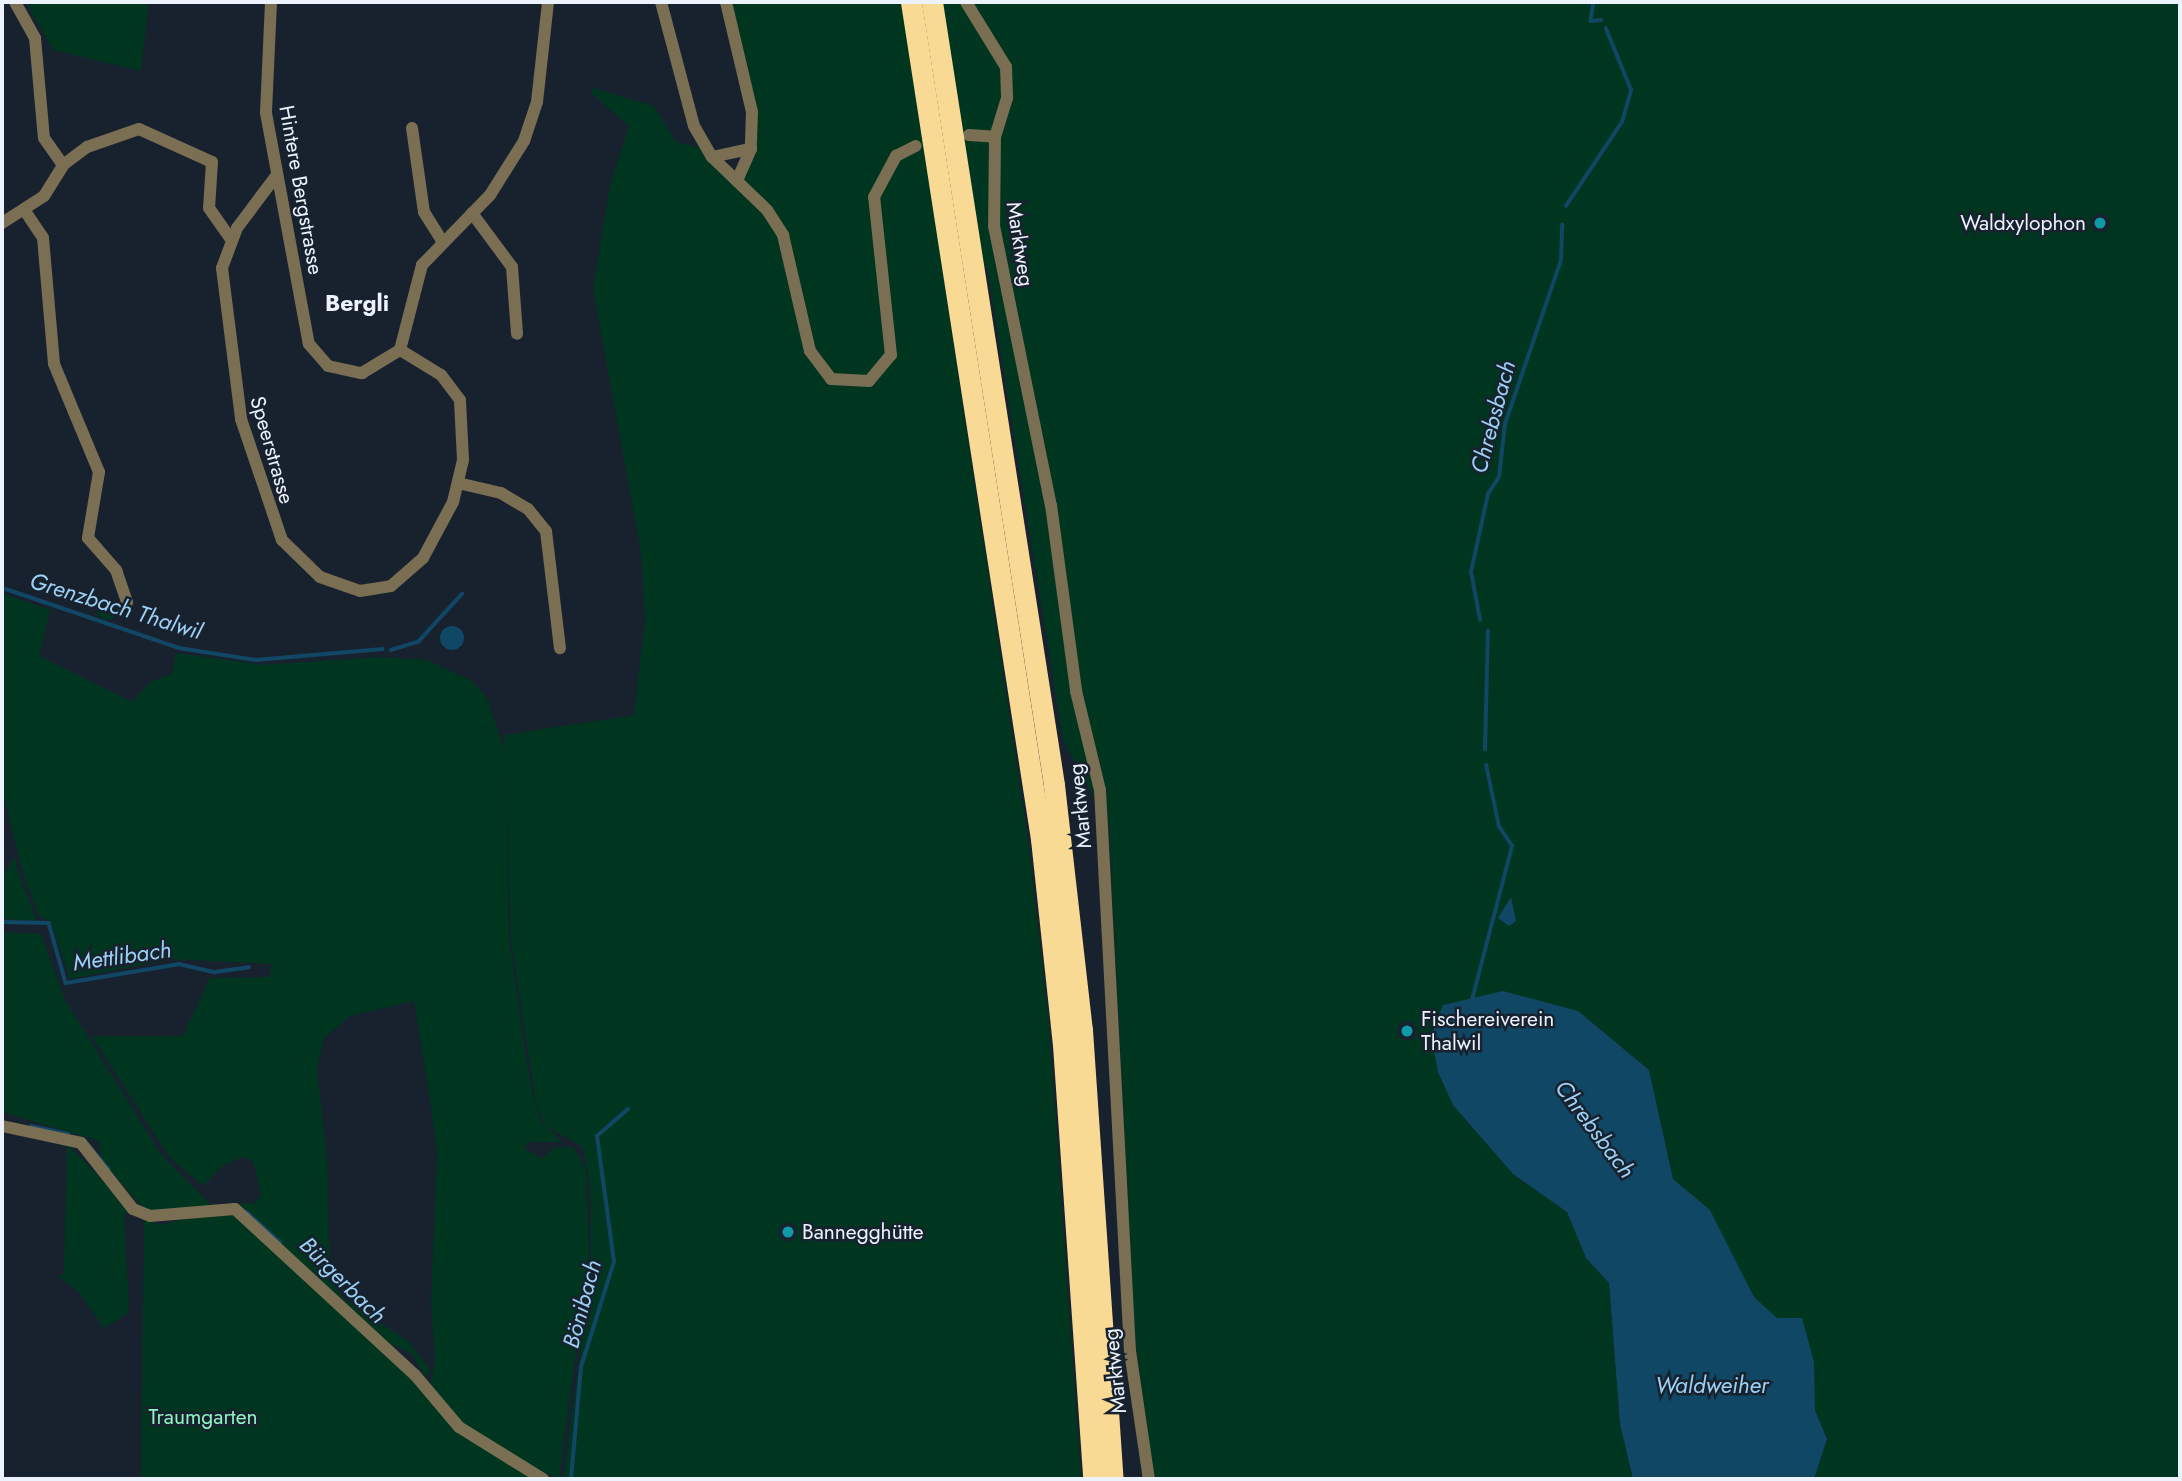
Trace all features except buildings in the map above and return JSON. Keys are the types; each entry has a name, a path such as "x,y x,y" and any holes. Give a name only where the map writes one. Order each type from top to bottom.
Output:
{"highway":[{"path":"912,2 1042,851 1064,1058 1093,1479"},
{"path":"932,2 1054,785 1082,1030 1113,1479"}],"street":[{"path":"15,2 35,38 44,138 63,164"},
{"name":"Hintere Bergstrasse","path":"271,2 264,60 276,176 309,344 317,356 339,371 362,373 400,350"},
{"path":"400,350 415,279 442,240 472,213 524,141 537,102 548,2"},
{"path":"661,2 694,126 712,157 737,181 783,235 819,367 850,384 869,381 891,355 892,335 874,197 896,156 916,146"},
{"path":"726,2 752,112 751,149 737,181"},
{"name":"Marktweg","path":"966,2 1006,67 1007,98 995,136 994,226 1051,505 1076,691 1102,806 1130,1351 1149,1479"},
{"path":"412,128 424,212 442,240"},
{"path":"2,223 25,211 60,177 63,164 117,131 158,135 212,162 209,208 231,239"},
{"path":"969,135 995,136"},
{"path":"712,157 751,149"},
{"name":"Speerstrasse","path":"276,176 231,239 222,302 241,419 264,501 293,555 320,577 348,589 391,586 431,547 458,484 465,434 460,400 440,375 400,350"},
{"path":"25,211 43,238 54,364 99,472 88,538 116,570 127,602"},
{"path":"472,213 512,267 517,334"},
{"path":"458,484 500,493 528,509 546,531 561,648"},
{"path":"2,1126 81,1143 133,1209 150,1216 235,1209 415,1376 459,1427 543,1479"}],"green space":[{"path":"26,2 149,2 141,71 53,50"},
{"name":"Traumgarten","path":"726,2 2180,2 2180,1479 1814,1479 1827,1439 1815,1410 1814,1362 1754,1297 1710,1210 1673,1179 1649,1070 1578,1011 1453,1105 1513,1174 1567,1212 1586,1258 1609,1283 1620,1424 1633,1479 1154,1479 1135,1338 1109,825 1063,740 987,267 943,274 1028,839 1049,1023 1081,1479 563,1479 591,1274 590,1187 583,1147 546,1126 562,1142 528,1142 524,1148 542,1159 553,1148 573,1147 586,1170 589,1256 559,1479 524,1463 538,1479 141,1479 144,1220 162,1225 218,1209 235,1213 429,1390 435,1362 431,1301 437,1153 431,1106 414,1001 350,1016 324,1038 317,1070 327,1157 330,1278 344,1299 409,1342 430,1370 426,1378 411,1353 387,1342 236,1204 256,1203 261,1194 253,1161 242,1157 222,1166 203,1186 170,1158 92,1036 183,1036 210,978 269,977 272,964 171,959 70,979 51,922 39,916 24,877 2,790 4,594 50,610 39,656 132,702 150,682 172,674 176,653 263,665 380,657 427,660 472,681 486,697 505,750 504,735 634,715 645,620 641,552 593,289 610,186 629,126 591,93 593,88 654,106 676,142 705,149 737,181 752,133","holes":["506,765 511,940 536,1103 546,1126 541,1121 531,1087 509,939"]},
{"path":"107,600 114,603 117,610 114,617 107,620 100,617 97,610 100,603"},
{"path":"14,857 37,921 2,919 2,879"},
{"path":"2,932 41,934 65,1000 160,1153 211,1205 167,1213 144,1209 102,1161 99,1141 2,1112"},
{"path":"67,1144 132,1210 124,1215 129,1306 127,1314 104,1328 79,1292 58,1276 64,1274"}],"water":[{"path":"452,626 463,633 464,638 457,649 452,650 441,643 440,638 447,627"},
{"path":"1511,897 1516,921 1509,926 1498,918"},
{"name":"Waldweiher","path":"1503,991 1578,1011 1649,1070 1673,1179 1710,1210 1754,1297 1777,1318 1802,1318 1814,1362 1815,1410 1827,1439 1814,1479 1633,1479 1620,1424 1609,1283 1586,1258 1567,1212 1513,1174 1453,1105 1438,1072 1431,1036 1443,1005"}],"waterway":[{"name":"Chrebsbach","path":"1594,2 1591,21 1601,20"},
{"name":"Chrebsbach","path":"1566,206 1622,122 1631,90 1606,29"},
{"name":"Chrebsbach","path":"1480,620 1471,572 1488,494 1499,477 1505,424 1561,260 1562,225"},
{"name":"Grenzbach Thalwil","path":"6,589 179,648 256,660 383,649"},
{"name":"Grenzbach Thalwil","path":"391,650 418,642 462,594"},
{"name":"Chrebsbach","path":"1485,750 1488,631"},
{"name":"Chrebsbach","path":"1472,1000 1512,846 1499,827 1486,765"},
{"name":"Mettlibach","path":"2,922 49,923 66,983 179,964 215,972 249,967"},
{"name":"Bönibach","path":"571,1479 581,1367 614,1262 597,1136 628,1109"},
{"name":"Bürgerbach","path":"31,1126 68,1134"},
{"name":"Bürgerbach","path":"87,1143 109,1169"},
{"name":"Bürgerbach","path":"247,1212 280,1242"}],"place":[{"name":"Waldxylophon","path":"2100,223"},
{"name":"Fischereiverein Thalwil","path":"1407,1031"},
{"name":"Bannegghütte","path":"788,1232"}],"district":[{"name":"Bergli","path":"357,303"}]}
